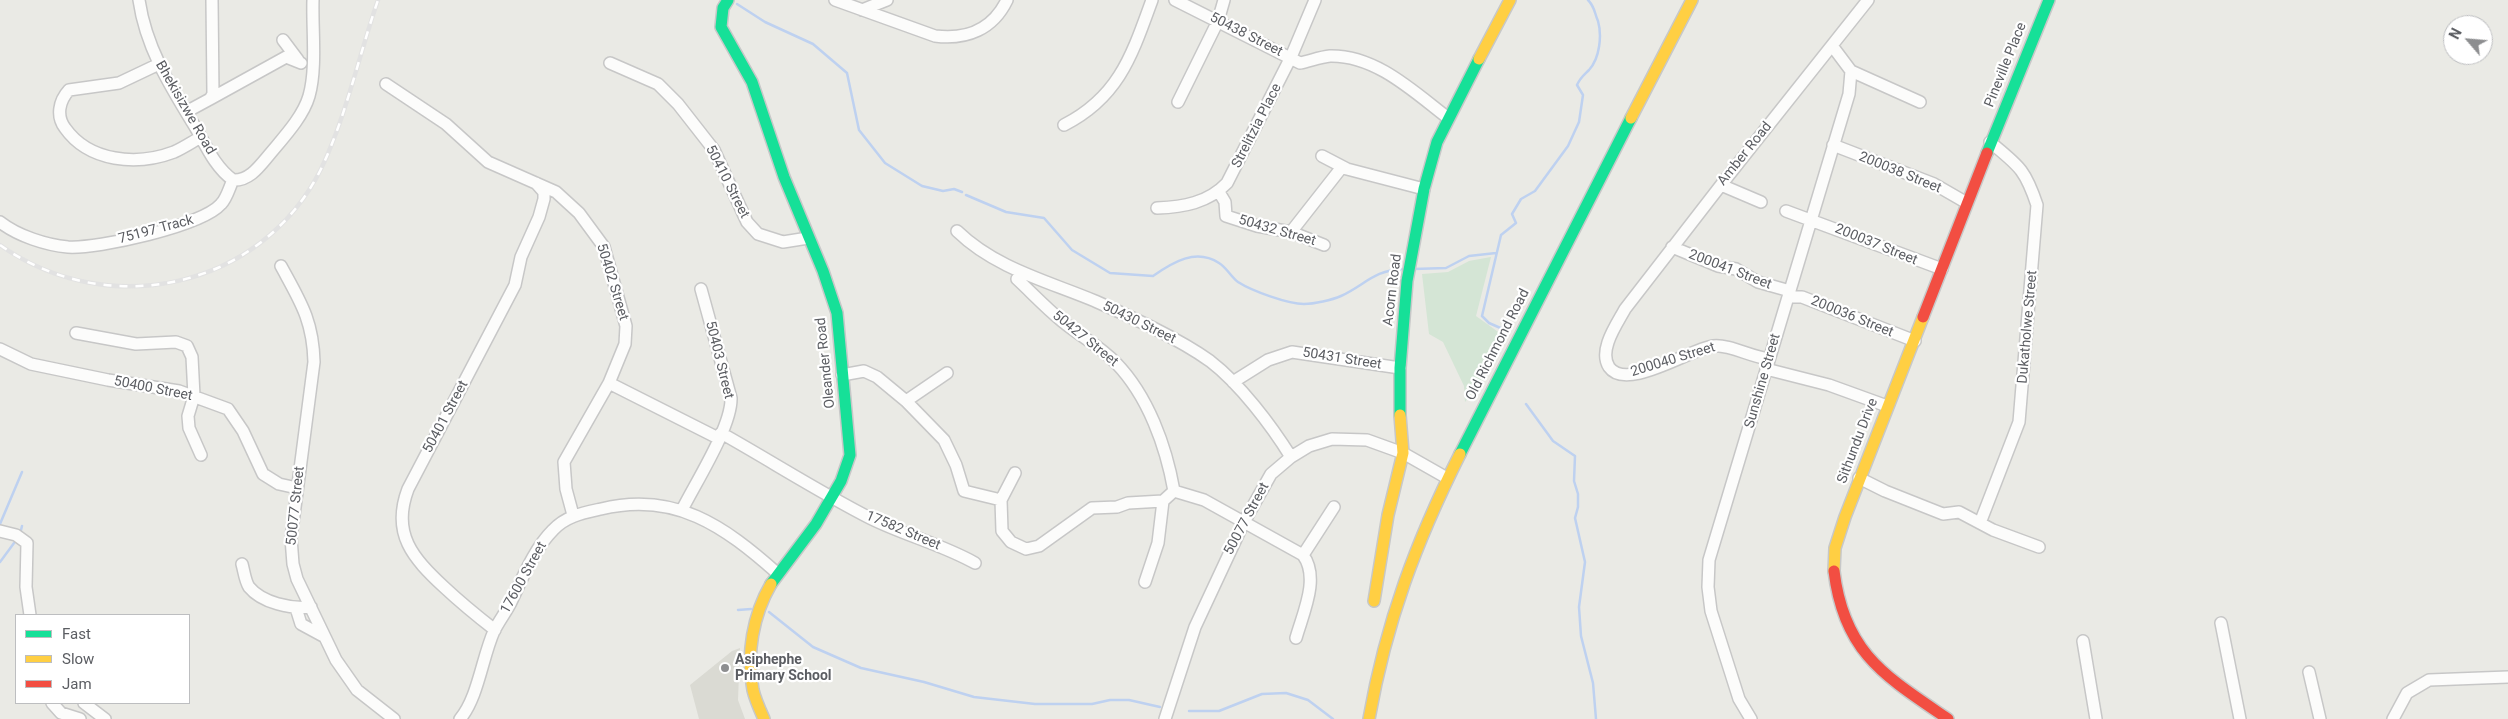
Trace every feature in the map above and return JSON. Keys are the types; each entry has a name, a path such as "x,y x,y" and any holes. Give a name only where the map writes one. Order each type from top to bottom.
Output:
{"street":[{"name":"Bhekisizwe Road","path":"139,0 145,27 159,64 220,168 233,180"},
{"path":"210,99 213,94 214,82 211,58 212,0"},
{"path":"233,180 240,181 249,176 278,145 304,109 310,95 312,77 312,0"},
{"name":"Oleander Road","path":"728,0 723,8 721,27 752,82 784,177 808,238 824,272 837,313 850,455 832,498 802,544 777,573 759,605 750,652 753,690 764,719"},
{"path":"835,0 935,36 950,38 974,33 992,22 1007,0"},
{"path":"862,10 887,0"},
{"path":"1064,125 1094,108 1113,87 1134,47 1152,0"},
{"name":"50438 Street","path":"1175,0 1291,58"},
{"path":"1178,102 1218,21 1224,0"},
{"name":"Strelitzia Place","path":"1219,192 1230,178 1291,58 1315,0"},
{"name":"Acorn Road","path":"1374,601 1388,515 1403,453 1400,418 1400,368 1407,281 1424,189 1438,142 1448,118 1510,0"},
{"name":"Old Richmond Road","path":"1369,719 1381,654 1403,580 1447,478 1692,0"},
{"name":"Amber Road","path":"1625,309 1868,0"},
{"name":"Pineville Place","path":"1990,142 2049,0"},
{"path":"283,40 312,77"},
{"path":"1832,47 1851,71 1920,102"},
{"path":"1291,58 1300,63 1329,56 1365,63 1382,70 1448,118"},
{"path":"186,112 286,57 301,63"},
{"name":"50410 Street","path":"610,63 658,84 678,104 714,150 747,222 758,234 783,242 808,238"},
{"path":"159,64 119,82 69,90 61,104 59,116 61,123 70,136 87,150 119,159 150,157 173,152 201,137"},
{"name":"Sunshine Street","path":"1751,719 1740,699 1711,611 1708,587 1709,560 1849,94 1851,71"},
{"name":"50402 Street","path":"386,84 446,124 488,162 556,192 579,213 604,247 626,332 621,356 609,383 564,462 566,489 573,515"},
{"name":"Sithundu Drive","path":"1948,719 1882,671 1858,644 1844,611 1834,578 1835,555 1838,539 1859,478 1915,341 1990,142"},
{"name":"Dukatholwe Street","path":"1980,523 2019,422 2037,205 2029,179 2021,168 1990,142"},
{"name":"200038 Street","path":"1833,145 1934,184 1967,203"},
{"path":"1322,156 1342,167 1424,189"},
{"path":"1291,232 1342,167"},
{"name":"75197 Track","path":"0,222 20,233 48,243 68,247 102,244 191,222 207,216 221,205 233,180"},
{"name":"50401 Street","path":"495,630 467,608 418,563 406,539 402,518 403,502 408,489 515,285 521,257 539,217 545,196 535,182"},
{"path":"1721,185 1761,202"},
{"path":"1156,208 1186,207 1219,192"},
{"name":"50432 Street","path":"1219,192 1225,202 1226,216 1257,226 1291,232 1324,245"},
{"name":"200037 Street","path":"1786,211 1942,269"},
{"name":"50430 Street","path":"956,231 1020,276 1094,301 1168,336 1210,362 1233,382 1291,457"},
{"name":"200041 Street","path":"1672,247 1718,266 1736,270 1758,282 1789,294"},
{"name":"50077 Street","path":"281,266 308,317 314,348 313,370 297,488 292,553 297,579 347,677 357,690 394,719"},
{"name":"50427 Street","path":"1020,276 1062,322 1100,348 1126,374 1150,415 1169,463 1174,490"},
{"name":"50403 Street","path":"682,510 730,413 731,398 701,289"},
{"name":"200036 Street","path":"1789,294 1802,297 1915,341"},
{"name":"200040 Street","path":"1625,309 1613,331 1606,353 1608,365 1619,375 1626,376 1657,367 1715,346 1727,347 1768,364"},
{"path":"76,332 136,344 183,343 189,348 192,357 194,396 188,416 189,428 201,455"},
{"name":"50400 Street","path":"0,349 31,364 108,380 180,392 228,410 243,431 263,474 279,484 297,488"},
{"name":"50431 Street","path":"1233,382 1268,360 1292,352 1400,368"},
{"path":"1768,364 1887,406"},
{"path":"842,375 864,372 877,377 906,401 944,440 956,466 964,491 1001,500"},
{"path":"906,401 946,373"},
{"name":"17582 Street","path":"609,383 719,436 895,530 955,552 975,563"},
{"name":"50077 Street","path":"1164,719 1195,626 1244,522 1271,474 1291,457 1309,446 1332,439 1366,440 1403,453 1447,478"},
{"path":"1015,473 1001,500 1002,531 1005,537 1017,546 1033,549 1092,508 1117,507 1128,503 1163,500 1174,490 1204,500 1303,555 1309,563 1310,575 1308,596 1296,638"},
{"path":"1859,478 1885,492 1943,514 1959,512 1980,523 2039,547"},
{"path":"1145,582 1158,543 1163,500"},
{"name":"17600 Street","path":"460,719 471,702 482,660 495,630 540,546 552,530 573,515 622,504 644,503 682,510 724,530 777,573"},
{"path":"1303,555 1334,507"},
{"path":"0,531 14,534 28,542 26,588 30,614"},
{"path":"0,537 14,534"},
{"path":"242,564 251,589 281,605 296,608 311,607"},
{"path":"296,608 302,624 325,637"},
{"path":"2221,622 2240,719"},
{"path":"2083,641 2096,719"},
{"path":"2309,672 2320,719"},
{"path":"2393,719 2407,693 2429,680 2508,677"},
{"path":"53,704 61,713 80,719"},
{"path":"85,704 106,719"}],"shaded area":[{"name":"Asiphephe Primary School","path":"740,648 738,700 745,719 699,719 690,685 732,651"}],"green space":[{"path":"1491,257 1476,316 1501,334 1481,380 1465,402 1464,386 1443,342 1429,334 1422,274 1448,272 1469,261"}],"waterway":[{"path":"1505,330 1489,323 1482,316 1501,235 1516,223 1512,214 1521,199 1535,191 1568,146 1579,122 1583,95 1577,85 1593,65 1598,53 1600,39 1598,21 1593,7 1588,0"},
{"path":"737,4 765,22 813,44 847,73 859,130 885,163 922,186 943,191 954,189 962,192"},
{"path":"966,195 1006,212 1044,218 1072,250 1110,273 1153,276 1177,262 1193,257 1202,257 1219,263 1238,282 1252,289 1280,299 1304,304 1318,303 1337,297 1384,272 1403,269"},
{"path":"1414,269 1446,268 1469,256 1496,253"},
{"path":"1526,404 1553,441 1575,456 1574,481 1578,494 1578,507 1575,518 1585,562 1579,607 1581,636 1593,683 1596,719"},
{"path":"0,524 22,472"},
{"path":"20,534 22,526"},
{"path":"0,562 17,539"},
{"path":"738,610 751,609"},
{"path":"769,612 813,647 861,668 924,682 974,697 1035,704 1092,704 1110,700 1129,700 1160,707"},
{"path":"1189,711 1219,711 1262,694 1286,693 1308,700 1333,719"}],"railway":[{"path":"0,245 42,269 87,282 133,286 178,281 221,266 261,243 294,210 321,169 338,128 378,0"}],"traffic: fast":[{"path":"728,0 723,8 721,27 752,82 784,177 823,271 837,313 850,455 841,481 816,524 771,584"},
{"path":"1987,153 2049,0"},
{"path":"1400,415 1400,368 1407,281 1424,189 1437,142 1479,59"},
{"path":"1460,454 1631,118"}],"traffic: slow":[{"path":"1479,59 1510,0"},
{"path":"1631,118 1692,0"},
{"path":"1834,571 1835,548 1845,517 1923,317"},
{"path":"1374,601 1388,515 1403,453 1400,415"},
{"path":"1369,719 1384,649 1404,583 1416,551 1460,454"},
{"path":"764,719 753,690 750,663 756,622 771,584"}],"traffic: jam":[{"path":"1923,317 1987,153"},
{"path":"1834,571 1839,599 1847,623 1858,643 1871,660 1905,689 1948,719"}],"place":[{"name":"Asiphephe Primary School","path":"725,668"}]}
